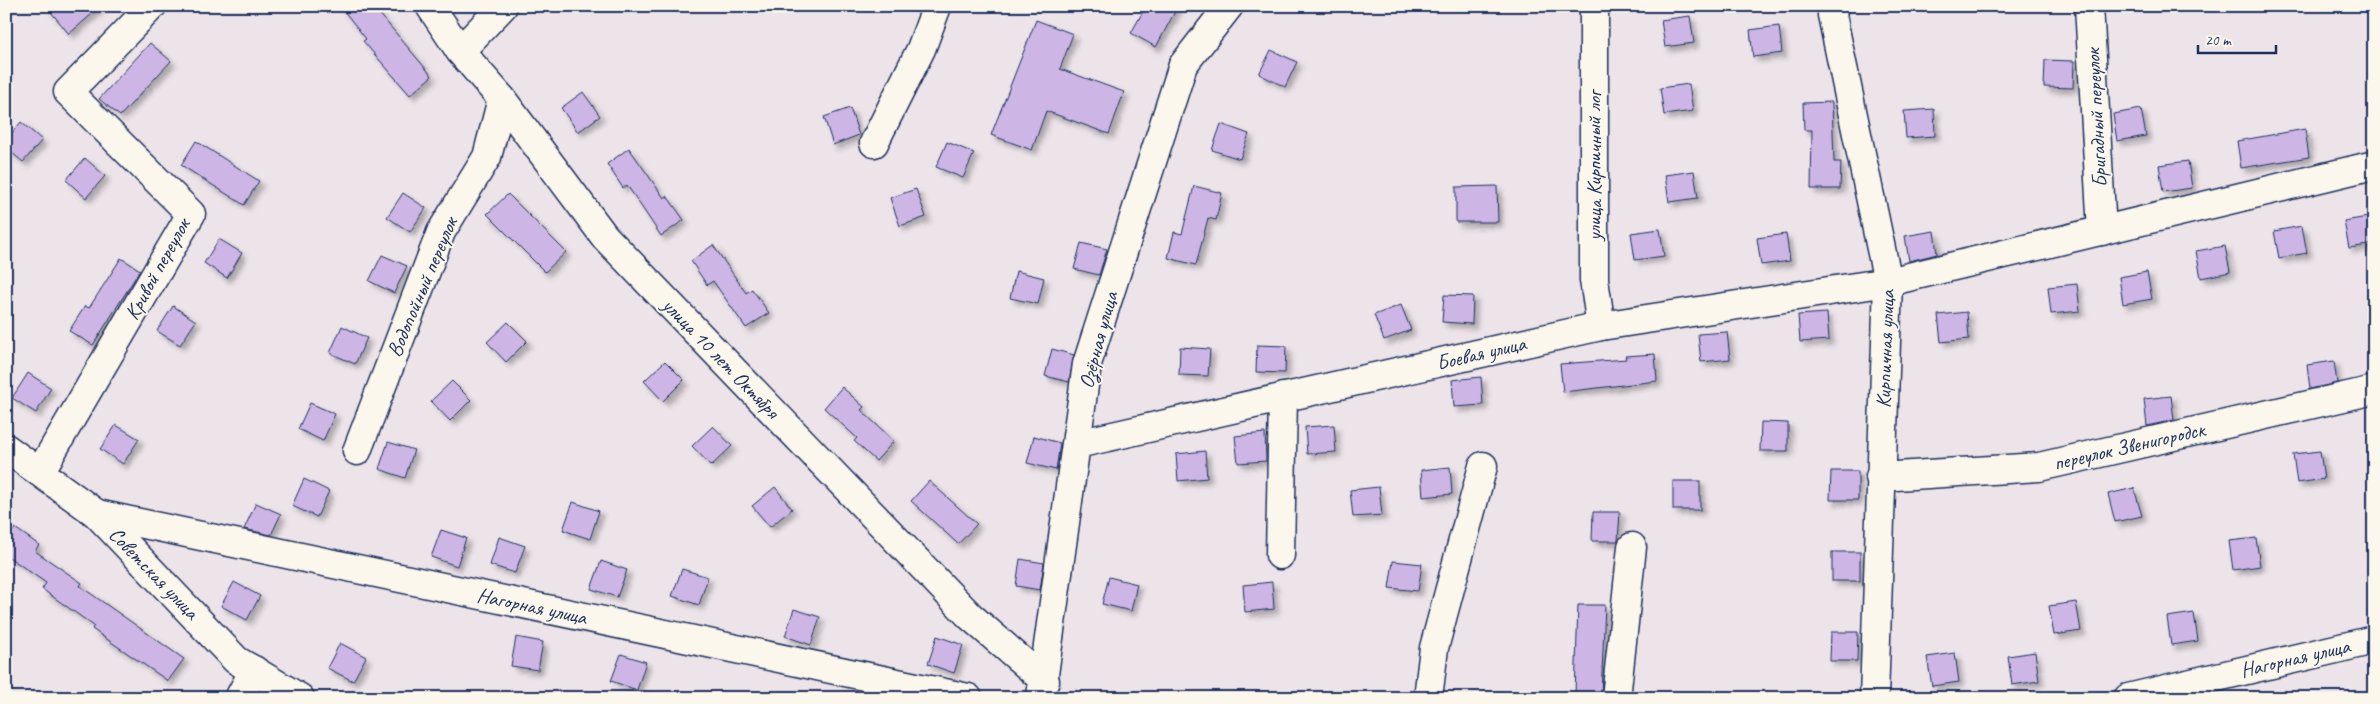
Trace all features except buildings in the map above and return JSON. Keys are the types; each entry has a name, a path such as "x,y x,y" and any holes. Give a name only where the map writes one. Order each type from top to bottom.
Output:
{"street":[{"name":"Кривой переулок","path":"40,472 191,214 68,92 152,6"},
{"name":"улица 10 лет Октября","path":"430,6 460,51 502,99 605,237 1043,690"},
{"path":"460,51 503,6"},
{"path":"874,143 921,49 937,6"},
{"name":"Озёрная улица","path":"1043,690 1087,364 1183,65 1229,6"},
{"name":"улица Кирпичный лог","path":"1594,6 1594,280 1601,326"},
{"name":"Кирпичная улица","path":"1834,6 1832,16 1888,282 1874,698"},
{"name":"Бригадный переулок","path":"2089,6 2102,231"},
{"name":"Водопойный переулок","path":"357,451 441,232 487,157 502,99"},
{"name":"Боевая улица","path":"1077,444 1601,326 1888,282 2374,165"},
{"name":"переулок Звенигородск","path":"1880,477 2039,467 2374,390"},
{"path":"1280,555 1283,397"},
{"name":"Советская улица","path":"6,448 97,514 236,660 300,698"},
{"path":"1428,698 1434,648 1483,466"},
{"name":"Нагорная улица","path":"97,514 968,698"},
{"path":"1616,698 1632,547"},
{"name":"Нагорная улица","path":"2128,698 2374,640"},
{"path":"239,698 254,670"}]}
